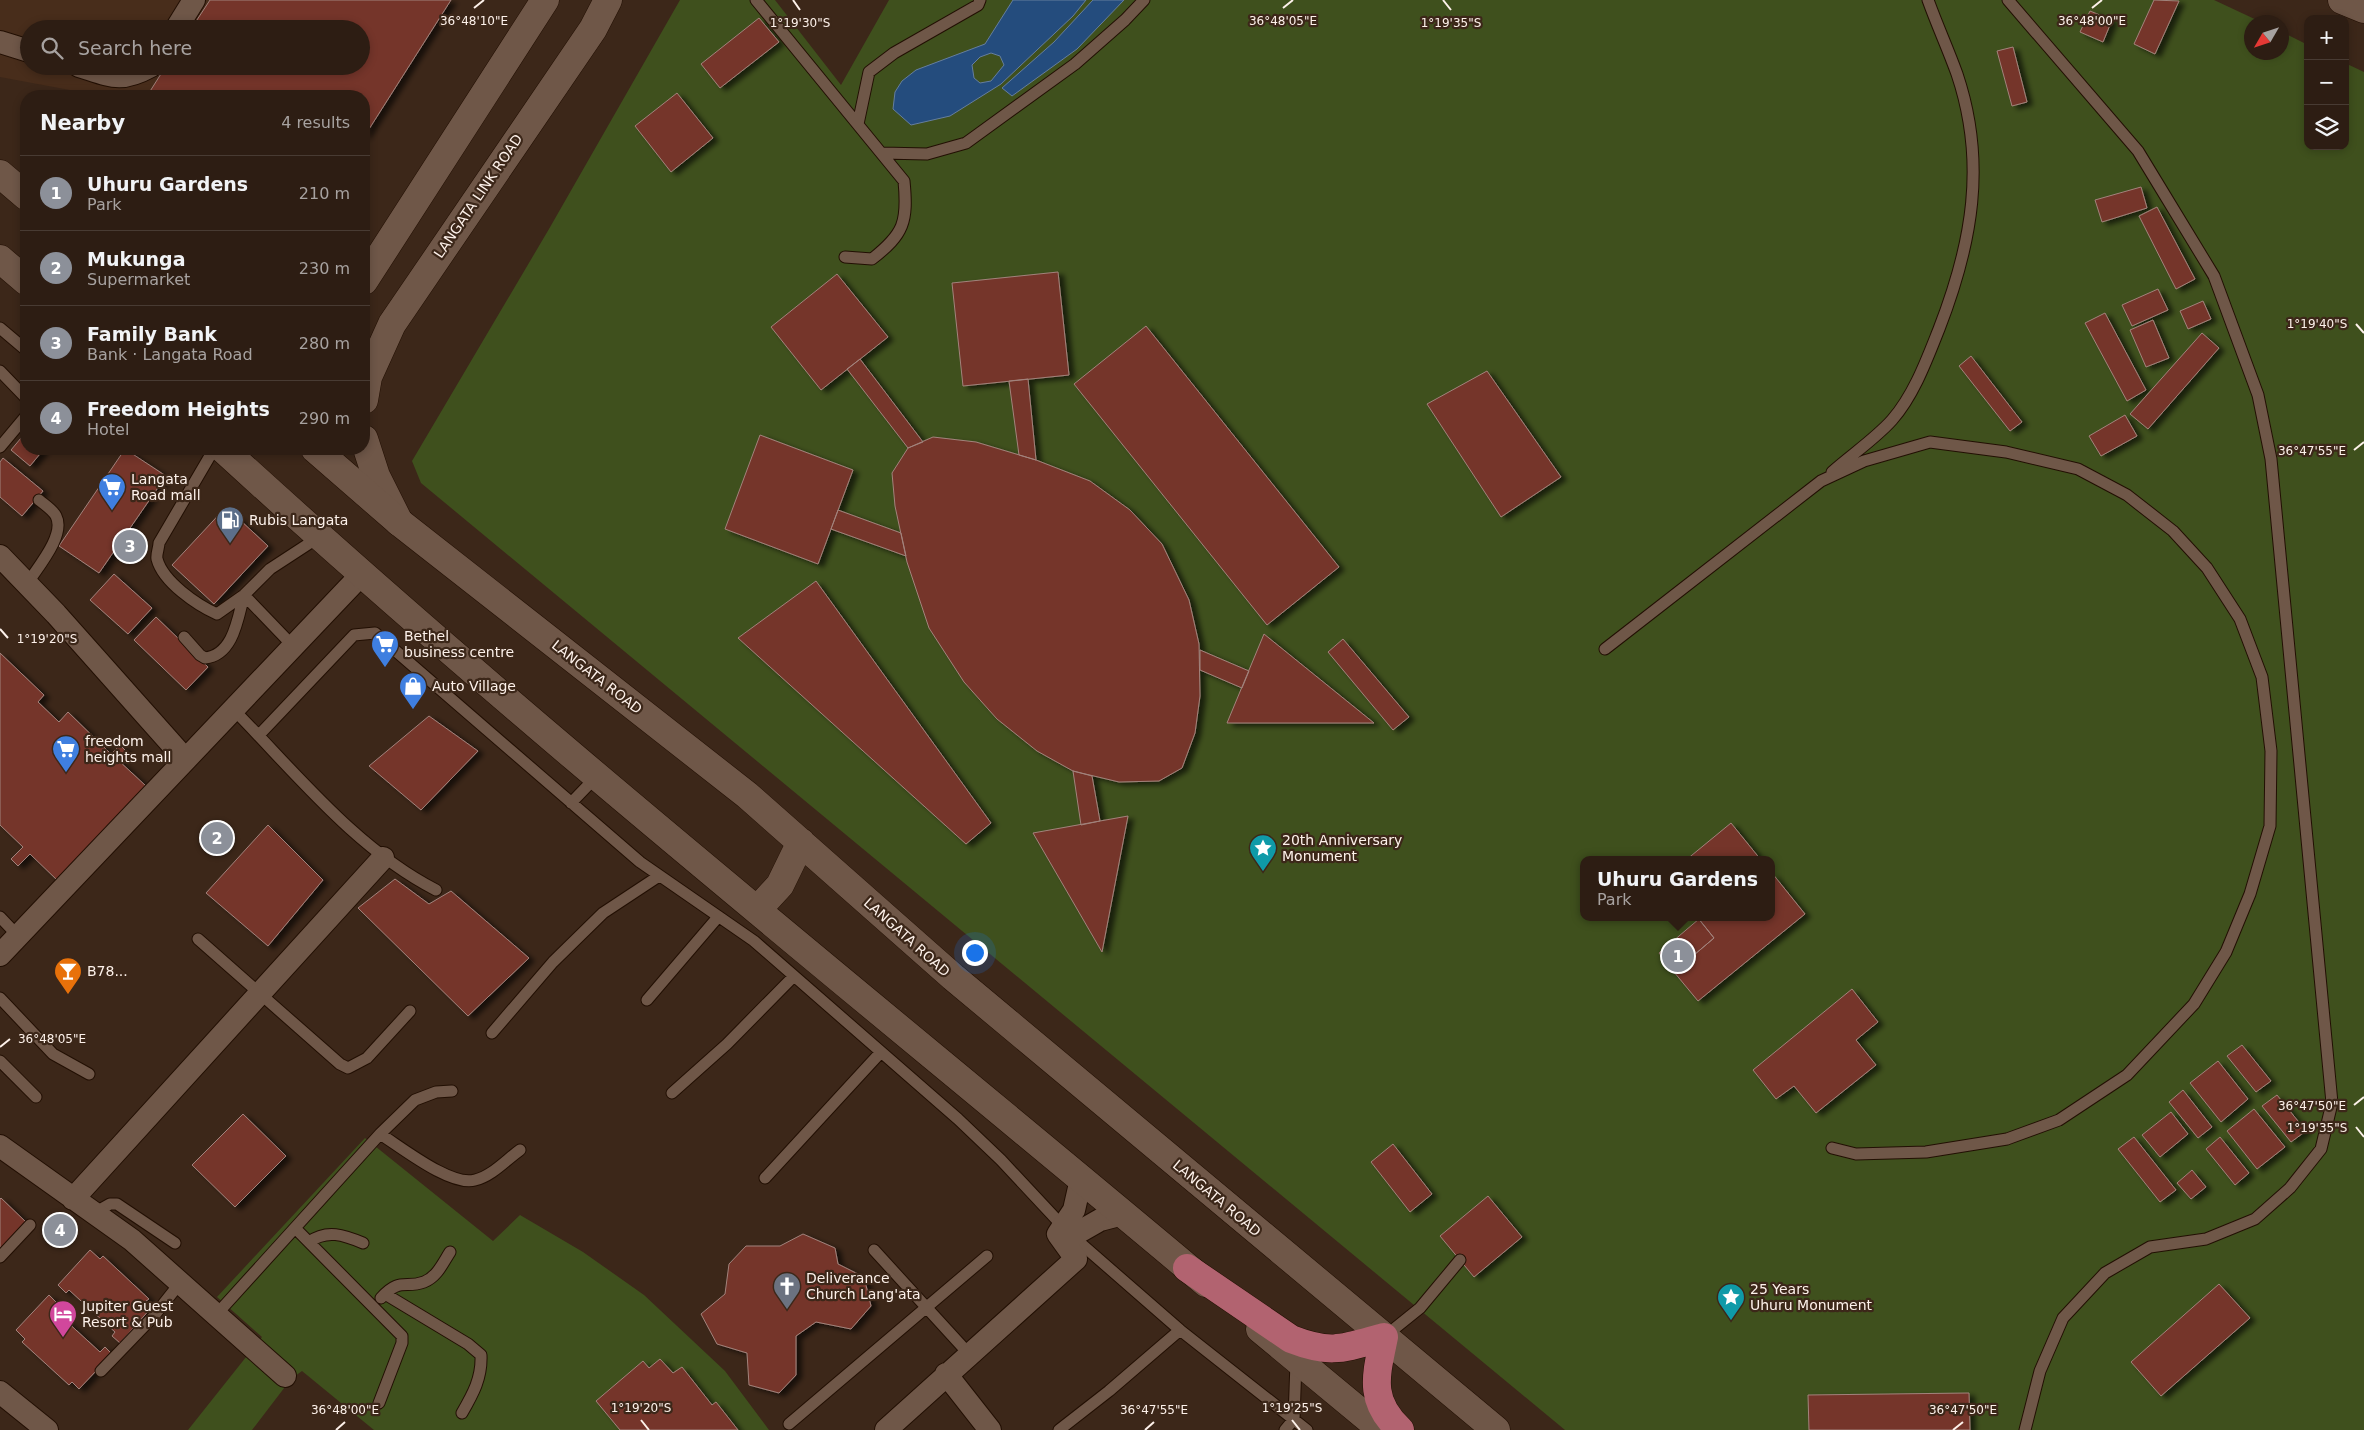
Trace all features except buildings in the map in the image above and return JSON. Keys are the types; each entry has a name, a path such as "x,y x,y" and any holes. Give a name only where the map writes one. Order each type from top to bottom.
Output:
{"main road":[{"path":"370,272 545,0"},
{"name":"LANGATA LINK ROAD","path":"370,373 392,324 593,29 608,0"},
{"path":"2342,0 2364,9"},
{"path":"0,174 20,191"},
{"path":"0,259 20,276"},
{"path":"230,455 361,575 596,776 1382,1430"},
{"name":"LANGATA ROAD","path":"322,455 399,522 747,795 953,977 1496,1430"},
{"path":"369,455 376,476 399,522"},
{"path":"757,910 780,885 801,842"},
{"path":"1187,1268 1291,1339 1308,1346 1327,1350 1384,1337 1376,1379 1376,1391 1384,1412 1400,1430"}],"street":[{"path":"182,20 194,0"},
{"path":"0,42 20,48"},
{"path":"108,75 117,78 131,75"},
{"path":"0,556 186,759"},
{"path":"0,955 361,575"},
{"path":"73,1199 262,994 383,858"},
{"path":"0,1146 132,1240 285,1376"},
{"path":"886,1430 1076,1259 1064,1240 1074,1210 1081,1179"},
{"path":"1067,1231 1123,1214"},
{"path":"946,1374 990,1430"},
{"path":"0,1392 46,1430"}],"lane":[{"path":"756,0 904,182 906,204 901,230 892,244 872,259 845,257"},
{"path":"858,124 869,72 894,53 978,5 980,0"},
{"path":"882,153 927,154 966,143 1075,64 1125,20 1144,0"},
{"path":"1605,649 1821,481 1892,419 1922,372 1943,317 1966,243 1974,185 1970,131 1957,75 1928,0"},
{"path":"2008,0 2138,151 2214,276 2258,396 2271,459 2332,1104 2322,1148 2290,1188 2255,1219 2206,1240 2150,1247 2106,1273 2063,1318 2040,1371 2025,1430"},
{"path":"0,328 20,345"},
{"path":"0,371 20,392"},
{"path":"0,447 20,423"},
{"path":"1821,481 1864,461 1930,442 2006,452 2078,469 2127,495 2173,531 2207,568 2240,618 2262,677 2271,752 2270,826 2250,894 2226,952 2194,1004 2127,1075 2059,1120 2007,1139 1926,1152 1856,1154 1832,1148"},
{"path":"210,455 159,543 157,558 163,572 196,605 216,614 244,595 270,569 319,537"},
{"path":"27,584 56,538 60,525 55,514 39,500"},
{"path":"184,637 205,658 219,652 231,641 244,595"},
{"path":"244,595 293,646"},
{"path":"258,735 354,635 375,633 570,803 659,876 754,941 1001,1160 1067,1231 1180,1330 1307,1430"},
{"path":"233,709 367,846 412,878 436,890"},
{"path":"570,803 596,776"},
{"path":"492,1034 553,962 603,914 659,876"},
{"path":"0,917 18,936"},
{"path":"648,1000 718,917"},
{"path":"198,939 340,1064 348,1068 368,1058 410,1011"},
{"path":"672,1093 727,1044 794,976"},
{"path":"0,998 53,1054 88,1074"},
{"path":"765,1178 881,1052"},
{"path":"0,1061 36,1097"},
{"path":"216,1315 380,1134 415,1100 436,1092 452,1091"},
{"path":"380,1134 448,1176 473,1181 491,1172 520,1150"},
{"path":"94,1213 110,1204 117,1204 175,1243"},
{"path":"0,1256 30,1224"},
{"path":"295,1228 402,1336 402,1343 379,1403"},
{"path":"309,1242 322,1235 330,1234 343,1235 363,1243"},
{"path":"874,1250 969,1354"},
{"path":"374,1306 385,1294 401,1283 424,1282 431,1279 438,1272 450,1252"},
{"path":"790,1424 987,1256"},
{"path":"1384,1337 1420,1308 1460,1260"},
{"path":"101,1371 153,1317 180,1283"},
{"path":"385,1294 468,1344 481,1355 482,1370 479,1383 462,1414"},
{"path":"1059,1430 1180,1330"},
{"path":"1285,1430 1294,1419 1296,1358"}],"shaded area":[{"path":"0,0 210,0 197,20 20,20 20,75 160,75 151,90 70,90 0,77"}],"green space":[{"path":"680,0 775,0 841,85 889,0 2214,0 2246,15 2244,15 2244,60 2289,60 2289,36 2304,43 2304,150 2349,150 2349,65 2364,72 2364,1430 1565,1430 421,483 412,461 549,229"},
{"path":"365,1138 493,1241 520,1215 583,1252 644,1295 725,1371 769,1430 374,1430 302,1371 291,1379 252,1430 188,1430 262,1337 217,1297"}],"water":[{"path":"1013,0 1086,0 1073,16 1001,84 950,116 911,125 893,109 895,92 902,81 916,70 985,44","holes":["991,53 1000,56 1004,65 991,81 980,83 974,78 972,65 980,57"]},
{"path":"1093,0 1124,0 1077,49 1012,96 1002,88 1054,42"}],"place":[{"name":"Langata Road mall","path":"112,511"},
{"name":"Rubis Langata","path":"230,544"},
{"name":"Family Bank","path":"130,546"},
{"name":"Bethel business centre","path":"385,668"},
{"name":"Auto Village","path":"413,710"},
{"name":"freedom heights mall","path":"66,773"},
{"name":"Mukunga","path":"217,838"},
{"name":"20th Anniversary Monument","path":"1263,872"},
{"name":"Uhuru Gardens","path":"1678,956"},
{"name":"B78...","path":"68,995"},
{"name":"Freedom Heights","path":"60,1230"},
{"name":"Deliverance Church Lang'ata","path":"787,1310"},
{"name":"25 Years Uhuru Monument","path":"1731,1321"},
{"name":"Jupiter Guest Resort & Pub","path":"63,1338"}]}
